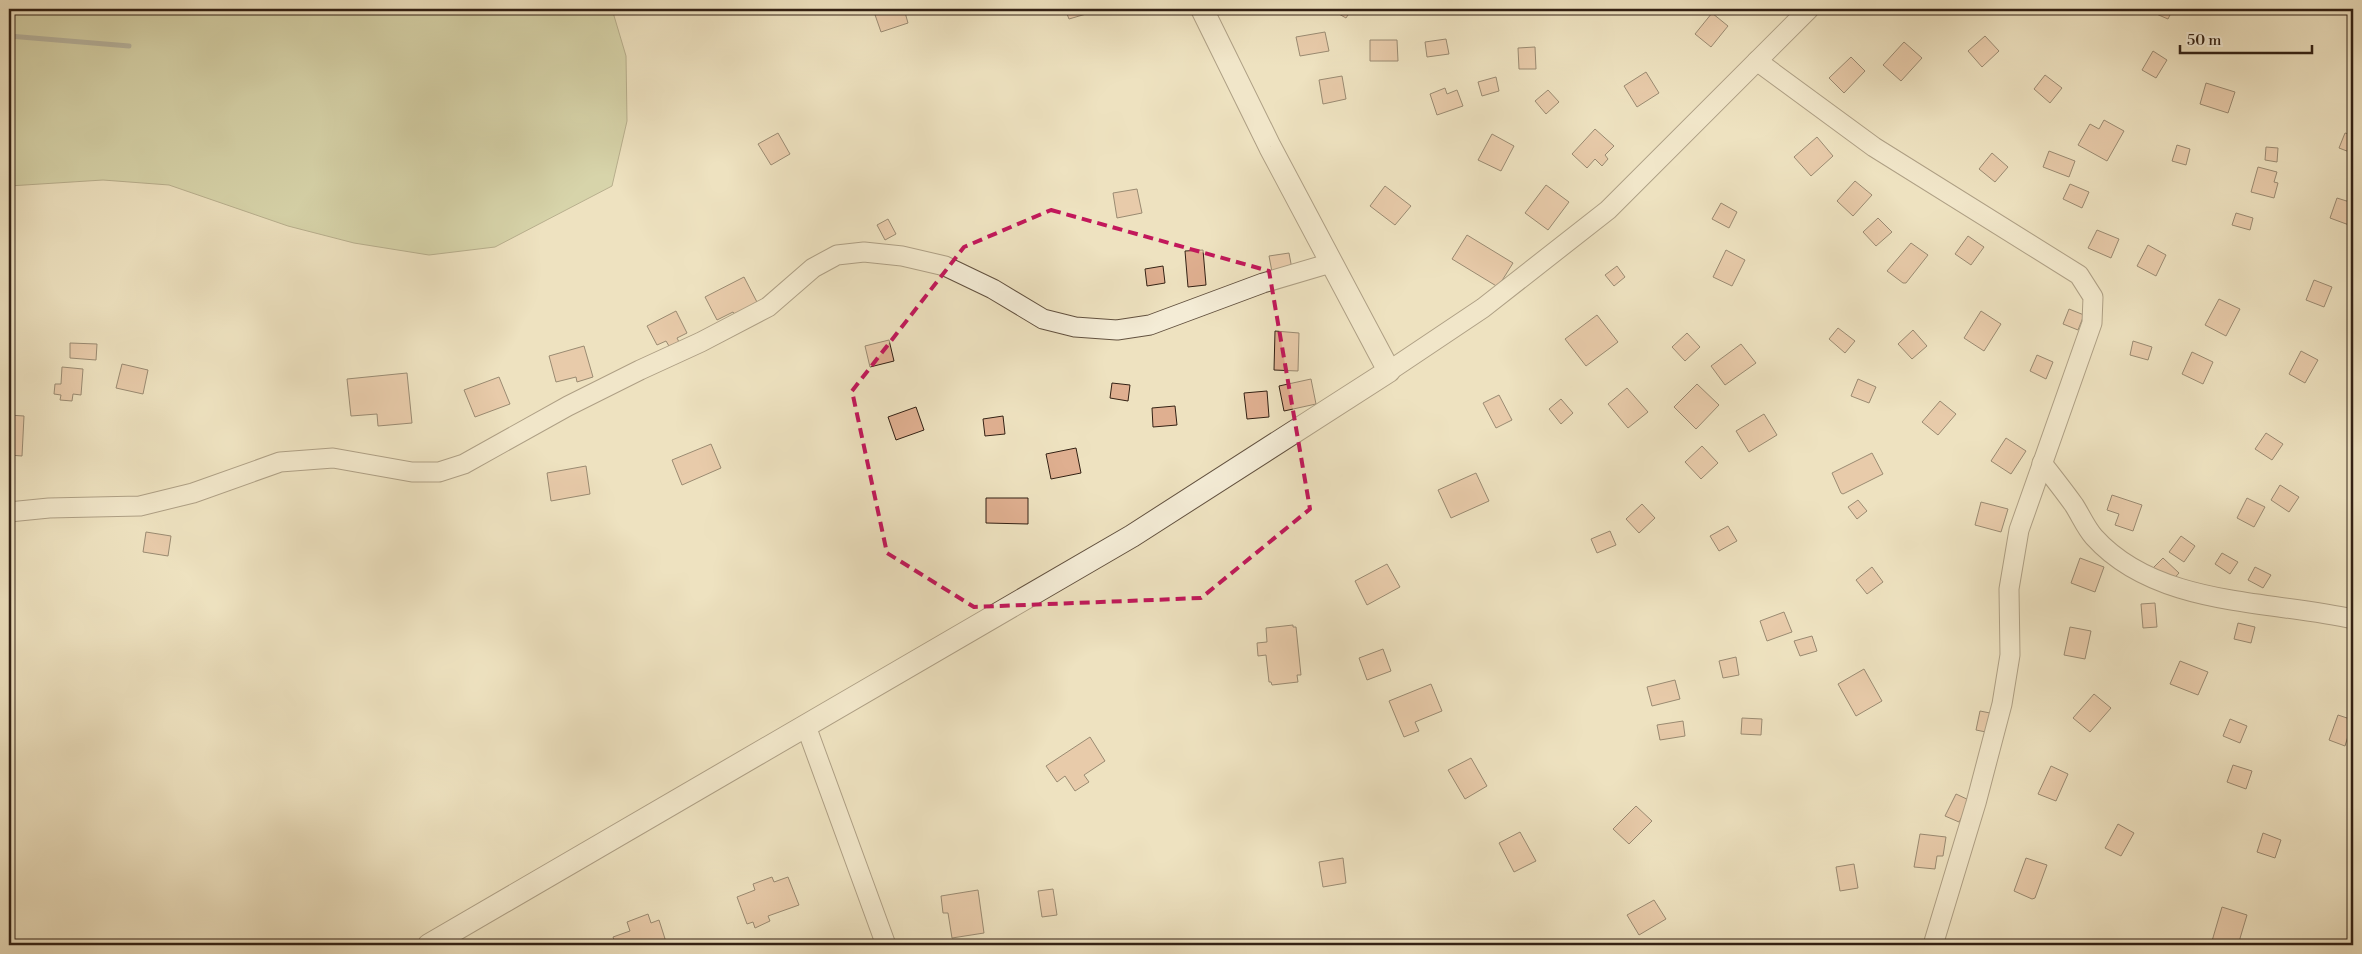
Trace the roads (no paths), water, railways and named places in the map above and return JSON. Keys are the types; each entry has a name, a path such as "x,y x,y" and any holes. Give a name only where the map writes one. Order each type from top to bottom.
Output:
{"street":[{"path":"1202,9 1270,148 1389,372"},
{"path":"429,945 1132,536 1389,372 1483,308 1608,210 1809,9"},
{"path":"1757,61 1874,148 2079,276 2093,297 2092,323 2018,530 2009,589 2010,655 2002,704 1976,803 1933,945"},
{"path":"9,512 49,508 140,506 192,492 280,462 333,458 412,472 439,472 464,464 568,406 701,342 768,306 813,268 837,255 864,252 902,256 945,266 993,289 1043,319 1075,327 1117,330 1150,326 1263,283 1331,263"},
{"path":"2042,463 2075,506 2094,537 2123,563 2170,585 2252,604 2353,619"},
{"path":"806,726 886,945"}],"waterway":[{"path":"9,36 129,46"}]}
